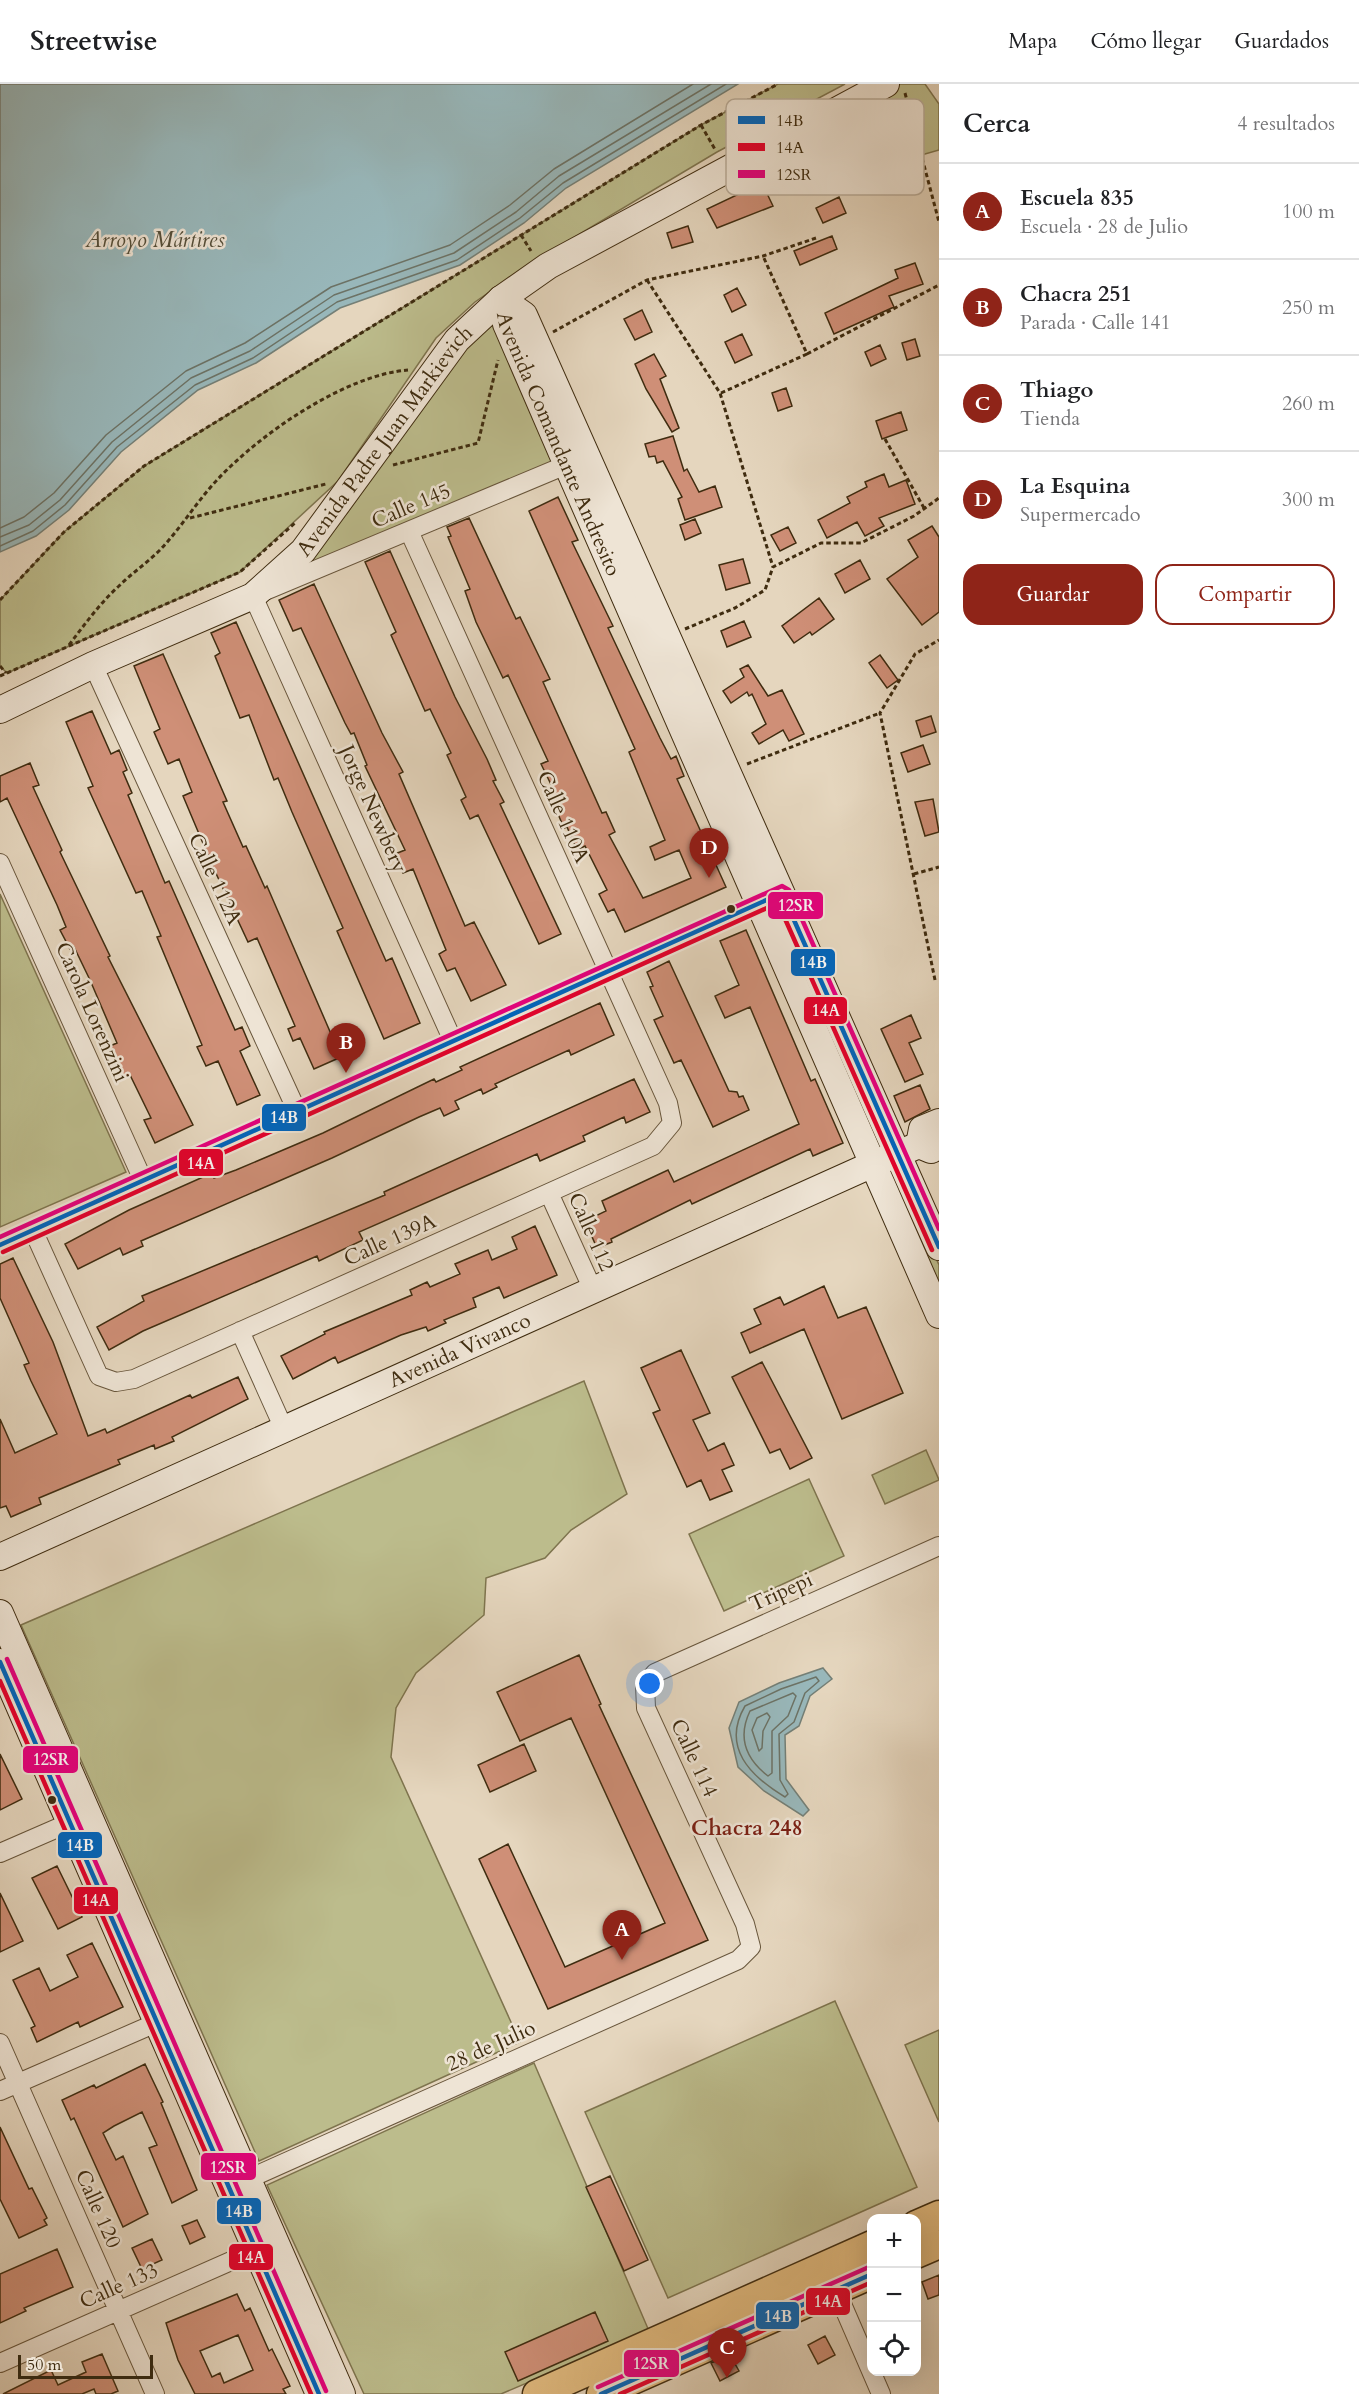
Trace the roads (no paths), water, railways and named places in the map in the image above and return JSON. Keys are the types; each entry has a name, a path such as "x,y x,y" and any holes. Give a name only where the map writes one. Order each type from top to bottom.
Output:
{"main road":[{"name":"Avenida Padre Juan Markievich","path":"858,99 886,84"},
{"name":"Avenida Padre Juan Markievich","path":"0,710 93,665 253,596 303,551 457,340 501,299 548,266 726,170"},
{"name":"Avenida Comandante Andresito","path":"501,299 524,315 536,342 577,461 759,904 939,1315"},
{"name":"Avenida Comandante Andresito","path":"501,299 506,324 667,636 782,893 918,1148 939,1247"},
{"path":"918,1148 922,1129 939,1122"},
{"name":"Avenida Vivanco","path":"0,1557 873,1164 918,1148"},
{"path":"0,1612 246,2180 342,2394"},
{"path":"0,1662 319,2394"},
{"path":"921,2223 939,2215"},
{"path":"921,2252 939,2244"},
{"path":"537,2394 867,2247"},
{"path":"608,2393 867,2276"}],"street":[{"name":"Calle 145","path":"253,596 577,461"},
{"name":"Calle 110A","path":"410,531 668,1103 672,1123"},
{"name":"Jorge Newbery","path":"253,596 453,1041"},
{"name":"Calle 112A","path":"93,665 297,1112"},
{"name":"Carola Lorenzini","path":"0,863 143,1180"},
{"path":"0,1245 782,893"},
{"name":"Calle 139A","path":"33,1230 99,1376 116,1382 134,1379 653,1146 672,1123"},
{"name":"Calle 112","path":"549,1193 592,1290"},
{"path":"240,1331 284,1429"},
{"name":"Tripepi","path":"645,1685 655,1673 939,1546"},
{"name":"Calle 114","path":"645,1685 646,1708 745,1924 751,1947"},
{"path":"0,1853 69,1823"},
{"name":"28 de Julio","path":"246,2180 738,1960 751,1947"},
{"path":"0,2091 156,2023"},
{"name":"Calle 120","path":"0,2043 155,2394"},
{"name":"Calle 133","path":"0,2363 256,2250"},
{"path":"836,2290 881,2394"}],"water":[{"name":"Arroyo Mártires","path":"0,84 738,84 566,188 524,223 460,265 340,308 256,363 198,390 121,452 69,510 36,536 0,552"},
{"path":"823,1668 832,1679 810,1696 799,1726 785,1735 786,1779 809,1810 803,1816 764,1791 738,1767 729,1728 739,1702 779,1683"}],"place":[{"name":"La Esquina","path":"709,878"},
{"name":"Chacra 251","path":"346,1073"},
{"name":"Escuela 835","path":"622,1960"},
{"name":"Thiago","path":"727,2378"}],"district":[{"name":"Chacra 248","path":"747,1828"}]}
